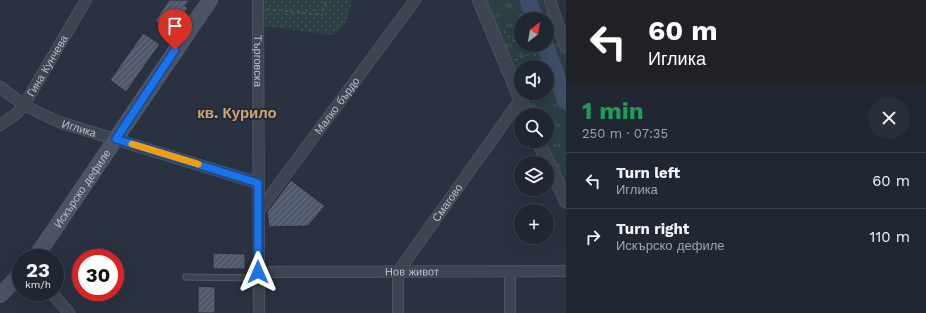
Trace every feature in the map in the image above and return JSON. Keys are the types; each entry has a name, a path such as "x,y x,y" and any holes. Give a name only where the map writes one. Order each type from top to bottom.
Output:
{"main road":[{"name":"Искърско дефиле","path":"40,249 210,0"},
{"path":"0,295 12,283"}],"street":[{"name":"Гина Кунчева","path":"0,124 16,114 24,105 86,0"},
{"name":"Малко бърдо","path":"259,211 415,0"},
{"path":"479,0 514,85"},
{"path":"550,0 563,42"},
{"name":"Търговска","path":"258,4 259,313"},
{"name":"Иглика","path":"0,86 24,105 62,122 258,183"},
{"path":"520,100 524,108"},
{"name":"Смагово","path":"398,272 520,100"},
{"path":"541,148 566,201"},
{"name":"Нов живот","path":"259,275 566,271"},
{"path":"398,272 398,313"},
{"path":"510,272 510,313"},
{"path":"59,301 69,313"}],"lane":[{"path":"186,277 259,275"}],"path":[{"path":"258,4 322,15 326,0"},
{"path":"505,63 534,52"}],"green space":[{"path":"263,0 352,0 346,22 334,35 263,26"},
{"path":"479,0 550,0 554,12 566,48 566,201 554,175 554,156 545,156 541,148 554,148 554,108 524,108 521,100 554,100 554,60 514,60 514,84"}],"building":[{"path":"169,0 190,0 185,6 188,8 171,32 155,21"},
{"path":"143,33 160,44 126,92 110,80"},
{"path":"291,180 325,206 308,226 269,227 267,212"},
{"path":"213,253 245,254 245,269 213,269"},
{"path":"198,286 215,287 215,313 198,313"}],"waterway":[{"path":"528,0 532,12"},
{"path":"548,52 566,101"}],"slow traffic":[{"path":"132,144 198,164"}],"district":[{"name":"кв. Курило","path":"237,113"}],"route":[{"path":"175,50 116,139 258,183 258,272"}]}
